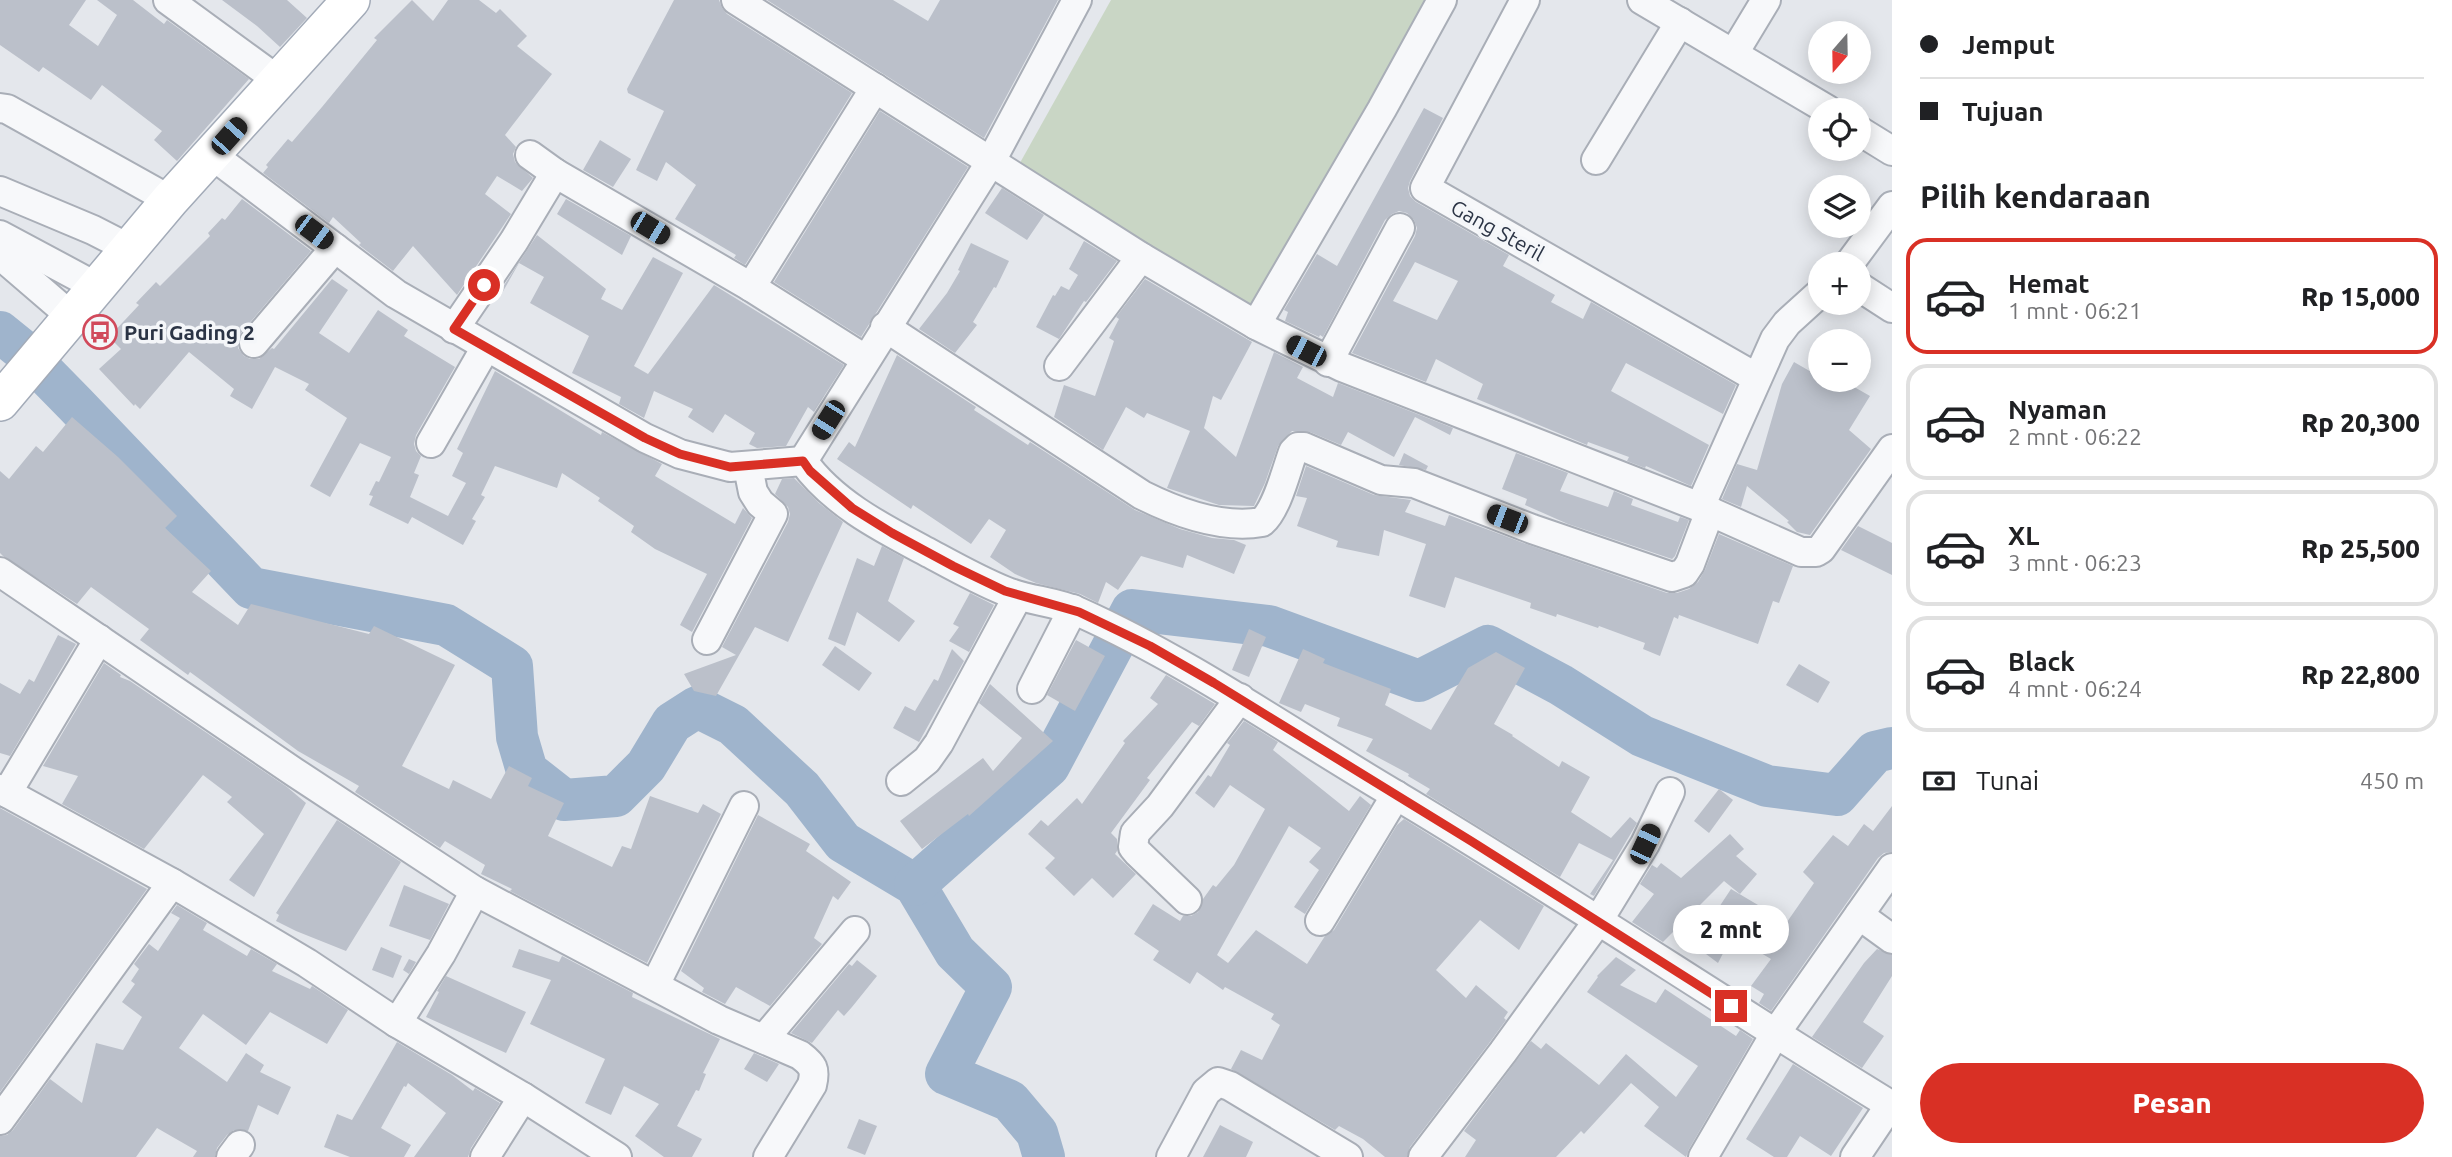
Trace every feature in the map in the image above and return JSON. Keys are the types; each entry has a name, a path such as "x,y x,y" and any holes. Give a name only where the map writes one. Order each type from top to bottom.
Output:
{"main road":[{"path":"0,402 170,200 351,0"}],"street":[{"path":"168,0 279,81"},
{"path":"736,0 990,163 1256,325 1328,362 1705,509 1801,552 1816,552 1825,544 1892,449"},
{"path":"803,461 990,163 1077,0"},
{"path":"1256,325 1442,0"},
{"name":"Gang Steril","path":"1525,0 1425,188 1757,378"},
{"path":"1642,0 1808,98"},
{"path":"1734,53 1766,0"},
{"path":"1596,160 1680,22"},
{"path":"751,288 875,88"},
{"path":"0,108 7,109 170,200"},
{"path":"1871,138 1892,151"},
{"path":"212,155 396,294 645,438 680,454 730,467 803,461"},
{"path":"530,155 555,173 751,288 865,359"},
{"path":"454,329 514,242 555,173"},
{"path":"0,191 93,230 130,249"},
{"path":"1858,252 1892,206"},
{"path":"1328,362 1400,228"},
{"path":"0,235 97,286"},
{"path":"254,343 335,248"},
{"path":"0,254 62,329"},
{"path":"1059,366 1141,257"},
{"path":"1871,294 1892,308"},
{"path":"885,327 1142,495 1186,514 1222,521 1262,522 1268,517 1293,452 1298,447 1304,447 1381,480 1414,483 1672,577 1684,573 1690,564 1705,509 1775,339 1787,323 1808,304"},
{"path":"431,443 486,346"},
{"path":"803,461 827,488 852,508 953,566 1018,596 1038,599 1076,611 1150,646 1240,698 1891,1106 1855,1157"},
{"path":"707,640 773,514 760,503 753,492 748,467"},
{"path":"0,572 475,891 719,1020 800,1055 812,1064 815,1072 812,1085 768,1157"},
{"path":"901,781 927,760 939,743 1018,596"},
{"path":"1032,689 1076,611"},
{"path":"99,639 3,791 172,883 307,962 397,1023 523,1097 617,1157"},
{"path":"1187,901 1138,853 1132,841 1135,833 1160,806 1240,698"},
{"path":"1423,1157 1598,921 1645,844 1670,792"},
{"path":"1320,921 1396,795"},
{"path":"654,985 744,806"},
{"path":"1703,1157 1775,1034 1892,868"},
{"path":"0,1120 172,883"},
{"path":"397,1023 441,954 475,891"},
{"path":"1858,915 1892,939"},
{"path":"764,1039 855,931"},
{"path":"1171,1157 1206,1092 1218,1082 1230,1086 1348,1157"},
{"path":"485,1157 523,1097"}],"green space":[{"path":"1111,0 1435,0 1262,313 1016,170"}],"building":[{"path":"0,0 86,0 69,25 98,46 117,15 97,0 133,0 164,24 167,20 249,79 177,161 154,140 162,131 102,85 91,100 43,67 39,72 0,45"},
{"path":"222,0 287,0 307,18 280,47"},
{"path":"412,0 433,21 448,0 479,0 496,13 500,9 527,36 517,46 552,74 505,135 516,147 513,154 515,162 533,178 522,191 497,176 485,194 511,214 457,295 413,246 393,271 359,245 361,243 333,217 329,223 263,173 268,167 266,165 288,139 292,142 322,107 377,40 374,38"},
{"path":"674,0 719,0 727,14 852,93 745,265 734,258 736,255 675,219 696,185 666,162 657,181 636,170 664,111 628,93 627,89"},
{"path":"767,0 893,0 928,21 940,0 1058,0 984,138"},
{"path":"1424,108 1443,118 1410,181 1410,196 1416,202 1509,255 1503,266 1555,295 1551,302 1583,319 1591,302 1736,385 1723,414 1626,363 1611,391 1709,445 1691,486 1646,466 1645,468 1627,461 1629,457 1588,442 1587,445 1477,399 1483,384 1436,359 1426,382 1352,353 1415,236 1417,228 1407,213 1399,211 1385,220 1323,337 1285,321 1288,312 1284,310 1317,254 1337,266","holes":["1415,262 1458,281 1437,320 1393,301"]},
{"path":"880,111 968,167 861,337 774,282"},
{"path":"600,140 631,159 613,187 583,170"},
{"path":"1002,188 1044,215 1027,240 985,213"},
{"path":"242,199 311,251 241,333 238,348 244,356 259,359 274,349 332,279 348,290 319,333 349,353 378,310 408,330 404,336 455,367 416,435 414,444 421,456 414,473 419,475 410,497 448,516 466,483 452,476 463,453 457,449 495,371 601,435 602,432 662,464 655,476 735,524 743,508 752,518 692,632 680,625 707,574 655,549 631,532 634,526 598,501 600,498 562,473 557,488 495,466 481,495 485,497 472,519 476,521 463,545 412,517 408,524 369,505 373,496 369,495 376,481 379,482 391,457 360,443 330,497 310,486 347,418 305,390 309,384 275,367 252,409 230,396 234,389 189,352 140,409 135,404 134,406 99,369 121,349 109,337 156,282 160,286"},
{"path":"566,199 631,236 622,255 557,214"},
{"path":"537,235 606,289 601,299 622,310 653,257 683,273 634,366 648,374 714,285 844,365 814,412 808,407 786,446 757,448 749,444 755,433 725,414 713,433 688,417 693,409 654,391 644,418 619,404 621,397 572,373 589,336 530,303 544,277 519,263 501,295 499,293"},
{"path":"1084,241 1117,261 1086,302 1084,301 1059,339 1036,327 1053,295 1055,296 1061,286 1069,290 1078,275 1069,269"},
{"path":"971,243 1009,261 996,288 994,287 973,322 977,325 955,353 919,329 947,293 960,271 958,270"},
{"path":"1145,279 1252,342 1221,400 1213,396 1204,428 1236,457 1274,352 1303,367 1297,378 1333,397 1338,383 1453,428 1450,435 1415,417 1394,457 1348,432 1341,445 1310,432 1292,431 1278,446 1254,506 1219,505 1167,488 1190,431 1147,413 1144,418 1126,407 1103,450 1054,417 1064,385 1095,396 1114,341 1109,338 1119,319 1116,317"},
{"path":"897,355 976,407 974,410 1028,445 1030,442 1135,510 1180,529 1246,545 1234,574 1187,555 1183,568 1141,556 1118,590 1106,582 1098,603 1080,594 1036,583 1015,574 990,557 1006,530 989,519 971,544 913,505 911,509 837,459 849,442 855,447"},
{"path":"1794,362 1808,370 1808,392 1863,392 1870,396 1849,430 1871,449 1810,535 1797,532 1787,522 1789,521 1747,486 1741,507 1722,499 1737,464 1757,470 1782,384"},
{"path":"72,417 118,457 177,516 165,528 211,571 192,592 238,625 251,604 369,634 374,626 455,665 402,766 449,789 453,780 491,799 509,766 532,778 528,786 564,803 548,836 612,867 622,846 631,849 650,796 698,813 703,804 721,814 647,963 510,891 512,889 481,874 485,865 445,841 440,848 355,792 359,786 298,751 190,672 188,675 140,640 149,629 91,587 77,604 3,556 0,553 0,471 9,479 36,446 43,452"},
{"path":"1404,453 1428,466 1426,470 1399,465"},
{"path":"1516,453 1568,473 1560,491 1608,507 1614,491 1633,499 1631,505 1678,522 1680,517 1689,520 1675,556 1672,559 1568,524 1525,505 1527,499 1502,489"},
{"path":"1306,466 1374,495 1411,500 1405,512 1445,526 1449,515 1667,593 1689,589 1698,582 1719,534 1793,566 1779,603 1773,601 1758,644 1679,615 1678,619 1674,617 1660,656 1643,649 1645,643 1599,626 1598,628 1530,608 1531,603 1455,577 1445,608 1409,596 1426,544 1384,530 1379,556 1336,547 1338,541 1297,526 1307,498 1296,496"},
{"path":"794,478 843,522 788,642 755,627 716,696 694,691 684,674 736,655 722,647 788,522 788,507 775,494 782,479"},
{"path":"1858,526 1892,543 1892,575 1841,550"},
{"path":"882,546 904,558 888,601 915,621 899,642 857,612 845,646 828,639 857,558 874,566"},
{"path":"970,593 994,605 969,652 949,641 959,627 953,624"},
{"path":"1249,629 1266,637 1249,677 1232,670"},
{"path":"58,635 76,644 10,756 0,753 0,683 20,694 29,679 34,682"},
{"path":"1076,640 1105,656 1075,711 1047,695"},
{"path":"835,646 872,673 859,691 822,665"},
{"path":"952,649 964,661 919,742 893,728 905,706 915,711 934,679 938,681"},
{"path":"1303,649 1325,659 1323,663 1391,689 1385,705 1431,730 1468,668 1496,652 1525,668 1494,724 1559,767 1562,761 1590,777 1571,812 1611,838 1630,817 1637,823 1594,896 1590,894 1613,860 1579,843 1560,877 1426,794 1430,789 1408,776 1409,774 1366,751 1373,739 1337,726 1340,718 1305,704 1301,712 1279,703"},
{"path":"104,663 121,675 120,677 130,681 287,787 306,803 254,897 229,880 264,834 227,802 232,797 203,775 144,849 62,804 78,776 43,766"},
{"path":"1799,664 1830,682 1818,703 1786,685"},
{"path":"1166,675 1215,704 1199,726 1192,722 1147,778 1150,780 1111,833 1117,839 1115,854 1136,874 1113,898 1092,878 1074,896 1045,868 1055,858 1028,834 1041,820 1048,826 1077,798 1082,804 1125,743 1123,741 1158,704 1150,698"},
{"path":"990,684 1053,741 969,816 968,814 922,849 900,821 983,758 993,771 1022,738 979,703"},
{"path":"1244,721 1278,742 1273,750 1349,811 1360,796 1371,805 1305,914 1294,907 1319,870 1309,862 1321,848 1289,826 1217,955 1228,963 1256,930 1307,964 1325,936 1334,930 1397,825 1404,819 1544,906 1519,950 1480,920 1436,970 1466,998 1476,985 1508,1012 1504,1018 1506,1020 1410,1147 1407,1157 1385,1157 1363,1139 1339,1126 1335,1130 1231,1069 1241,1050 1262,1060 1280,1025 1271,1019 1274,1014 1225,987 1223,990 1197,972 1190,984 1153,960 1159,951 1134,934 1153,904 1180,921 1183,916 1198,912 1213,885 1216,887 1234,865 1265,809 1230,785 1214,808 1195,793 1208,775 1211,777 1230,745 1227,743"},
{"path":"1719,789 1733,800 1709,833 1694,821"},
{"path":"1892,806 1892,852 1884,853 1878,858 1771,1011 1759,1003 1764,994 1751,986 1771,959 1732,936 1718,963 1694,945 1731,889 1787,922 1814,883 1803,872 1833,835 1848,846 1864,824 1873,831"},
{"path":"0,808 147,889 0,1092"},
{"path":"758,815 810,844 806,851 851,882 838,900 833,896 814,938 822,944 770,1006 736,987 725,1004 702,992 704,988 681,971"},
{"path":"337,820 401,862 346,951 276,921 279,915 276,913"},
{"path":"1730,834 1744,849 1736,856 1757,874 1740,894 1724,881 1663,942 1632,922 1654,894 1640,884 1652,865 1657,868 1661,863 1681,878"},
{"path":"404,885 449,904 430,940 389,926"},
{"path":"177,905 207,923 203,930 247,956 251,949 277,964 272,971 310,989 312,986 348,1010 327,1044 270,1012 246,1045 203,1014 179,1048 227,1082 246,1053 264,1065 260,1072 291,1087 278,1115 258,1105 248,1131 234,1130 227,1135 217,1148 215,1157 193,1157 197,1151 157,1128 136,1157 0,1157 0,1136 13,1130 50,1079 82,1103 96,1043 123,1050 142,1017 122,1002 135,984 131,981 139,969 134,964 149,944 158,951 180,918 171,913"},
{"path":"381,947 402,956 393,978 372,970"},
{"path":"519,949 559,962 562,956 633,993 632,997 720,1039 703,1073 706,1074 699,1091 696,1090 677,1126 702,1139 692,1157 664,1157 635,1136 659,1104 624,1086 611,1115 585,1103 605,1059 530,1024 551,980 512,967"},
{"path":"1877,949 1892,955 1892,976 1863,1022 1884,1036 1862,1068 1812,1037 1864,963"},
{"path":"1616,957 1636,970 1620,985 1656,1003 1665,989 1736,1036 1740,1030 1753,1039 1686,1157 1644,1126 1659,1107 1631,1083 1584,1134 1581,1131 1556,1157 1465,1157 1476,1140 1464,1131 1531,1041 1541,1049 1546,1043 1599,1085 1626,1054 1676,1097 1698,1066 1587,992 1597,976"},
{"path":"409,959 416,962 409,974 403,970"},
{"path":"857,960 877,976 844,1016 838,1010 812,1043 791,1033 849,964 852,966"},
{"path":"446,976 526,1012 506,1053 426,1017"},
{"path":"397,1042 473,1091 475,1088 500,1103 468,1157 414,1157 446,1113 408,1083 381,1128 411,1145 404,1157 350,1157 324,1147 337,1114 352,1120"},
{"path":"754,1053 779,1064 767,1082 744,1069"},
{"path":"1793,1064 1863,1108 1831,1156 1800,1136 1787,1157 1774,1157 1746,1139"},
{"path":"859,1119 877,1126 865,1155 847,1148"},
{"path":"1220,1125 1253,1142 1246,1157 1203,1157"}],"waterway":[{"path":"0,332 21,349 75,404 251,588 446,625 512,666 517,737 527,771 564,800 616,796 646,766 672,723 697,707 733,725 802,789 843,842 915,885 955,952 991,987 946,1074 1010,1101 1037,1133 1044,1157"},
{"path":"915,885 1049,766 1132,610 1269,626 1419,681 1488,646 1561,685 1642,736 1767,786 1837,795 1875,752 1892,748"}],"place":[{"name":"Puri Gading 2","path":"100,332"}],"route":[{"path":"484,285 454,329 645,438 680,454 730,467 803,461 827,488 852,508 892,533 1005,591 1073,609 1150,646 1471,841 1731,1006"}]}
